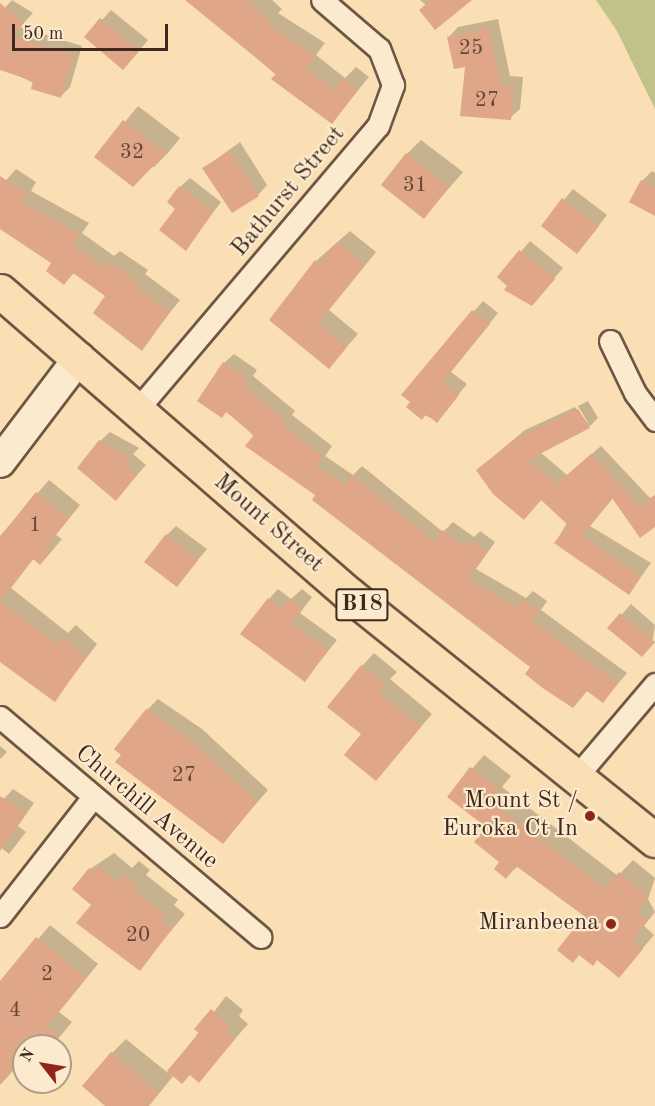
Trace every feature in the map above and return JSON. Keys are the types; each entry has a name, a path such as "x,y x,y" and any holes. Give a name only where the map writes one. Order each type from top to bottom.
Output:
{"highway":[{"name":"Mount Street","path":"0,291 79,358 135,411 350,595 655,840"}],"street":[{"name":"Bathurst Street","path":"135,411 378,126 393,85 379,49 322,0"},
{"path":"610,341 635,393 655,420"},
{"path":"0,462 79,358"},
{"path":"576,777 655,684"},
{"name":"Churchill Avenue","path":"0,717 260,937"},
{"path":"0,916 93,797"}],"green space":[{"path":"596,0 655,0 655,109 617,31"}],"building":[{"path":"185,0 246,0 271,21 268,25 315,56 306,68 334,90 343,78 358,90 332,124 271,79 276,74"},
{"path":"431,0 472,0 435,30 419,10"},
{"path":"0,3 24,23 12,37 74,55 61,98 31,89 33,81 0,70"},
{"path":"100,18 139,51 123,70 84,37"},
{"path":"489,28 501,85 514,86 511,120 460,116 465,67 454,69 447,37"},
{"path":"123,120 166,153 133,187 94,157"},
{"path":"230,151 259,196 232,213 202,168"},
{"path":"406,153 449,187 424,219 381,185"},
{"path":"0,176 27,194 21,202 80,235 72,244 103,267 107,261 138,282 135,286 170,312 142,351 93,313 105,296 73,273 64,285 46,271 51,263 0,229"},
{"path":"641,180 655,187 655,216 629,202"},
{"path":"179,186 213,212 186,251 159,230 175,209 167,202"},
{"path":"562,198 599,226 577,254 541,226"},
{"path":"337,242 365,265 318,323 347,347 329,369 269,320 315,260 319,264"},
{"path":"519,250 555,279 532,306 504,290 507,286 497,277"},
{"path":"472,310 490,324 442,382 459,395 437,423 426,414 422,420 406,407 410,402 401,395"},
{"path":"223,362 248,380 244,386 287,421 283,426 323,456 316,466 345,485 351,474 434,542 442,530 464,546 469,540 487,552 468,579 517,608 522,600 539,611 532,621 618,683 603,703 587,691 573,708 544,689 525,674 530,667 312,500 315,495 245,446 254,435 226,412 222,418 197,401"},
{"path":"578,409 590,428 528,460 557,484 591,454 640,507 655,496 655,527 640,538 612,498 582,536 641,577 629,595 554,543 568,525 541,500 524,520 493,494 476,470 514,440"},
{"path":"99,440 130,458 125,465 137,475 116,501 77,468"},
{"path":"36,492 69,518 45,548 51,552 40,565 33,559 0,601 0,537"},
{"path":"166,534 198,560 177,587 144,562"},
{"path":"268,598 282,609 291,598 303,607 291,623 328,650 305,682 240,634"},
{"path":"0,601 56,644 63,636 86,657 55,702 0,662"},
{"path":"620,613 655,642 642,657 607,628"},
{"path":"361,665 385,685 379,693 421,727 376,781 344,755 361,734 327,707"},
{"path":"146,709 191,740 257,802 223,844 115,762 121,755 114,749"},
{"path":"470,767 499,789 490,801 605,889 619,872 648,896 636,912 647,921 632,940 643,949 619,978 597,960 593,966 579,955 573,963 557,950 584,916 516,866 506,879 494,869 499,862 474,842 486,827 447,797"},
{"path":"0,796 26,813 0,851"},
{"path":"99,866 117,882 124,874 137,885 133,890 165,915 161,920 172,929 140,971 76,923 91,905 72,889 89,868 94,872"},
{"path":"36,937 86,978 47,1026 57,1034 12,1034 12,1070 0,1084 0,981"},
{"path":"211,1009 230,1025 226,1031 235,1039 199,1083 190,1075 182,1084 167,1071 199,1033 194,1029"},
{"path":"111,1052 159,1093 148,1106 105,1106 82,1086"}],"place":[{"name":"Mount St / Euroka Ct In","path":"590,816"},
{"name":"Miranbeena","path":"611,924"}]}
